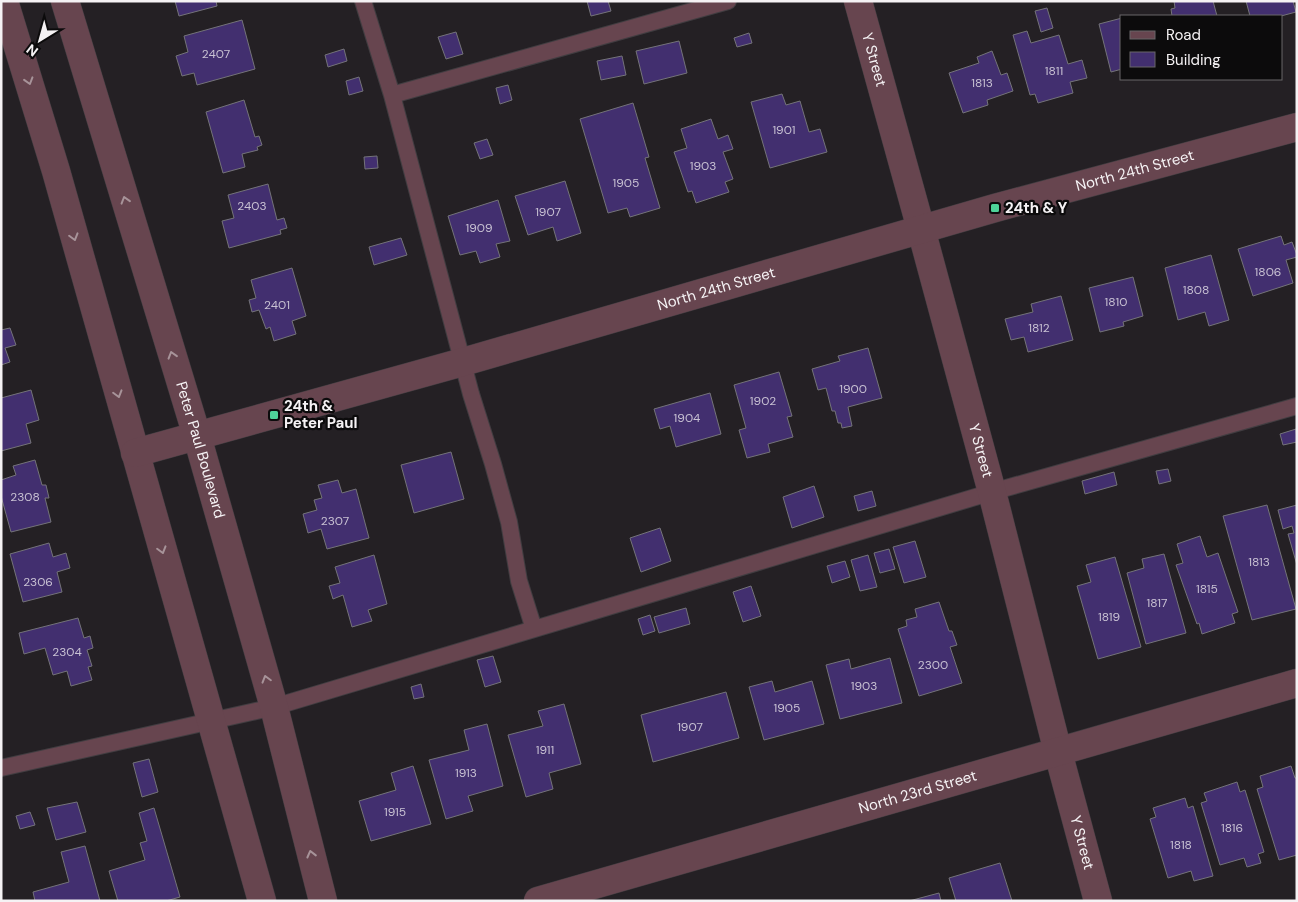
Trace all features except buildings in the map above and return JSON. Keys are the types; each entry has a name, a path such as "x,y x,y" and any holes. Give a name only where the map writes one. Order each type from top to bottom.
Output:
{"street":[{"path":"4,1 58,180 262,901"},
{"name":"Peter Paul Boulevard","path":"65,1 197,436 274,707 323,901"},
{"name":"Y Street","path":"858,1 992,492 1098,901"},
{"name":"North 24th Street","path":"135,453 463,362 921,229 1297,127"},
{"name":"North 23rd Street","path":"538,901 1297,683"}],"lane":[{"path":"363,1 392,95 470,394 493,464 509,522 519,581 534,629"},
{"path":"392,95 728,1"},
{"path":"1,768 274,707 992,492 1297,406"}],"place":[{"name":"24th & Y","path":"995,208"},
{"name":"24th & Peter Paul","path":"274,415"}]}
